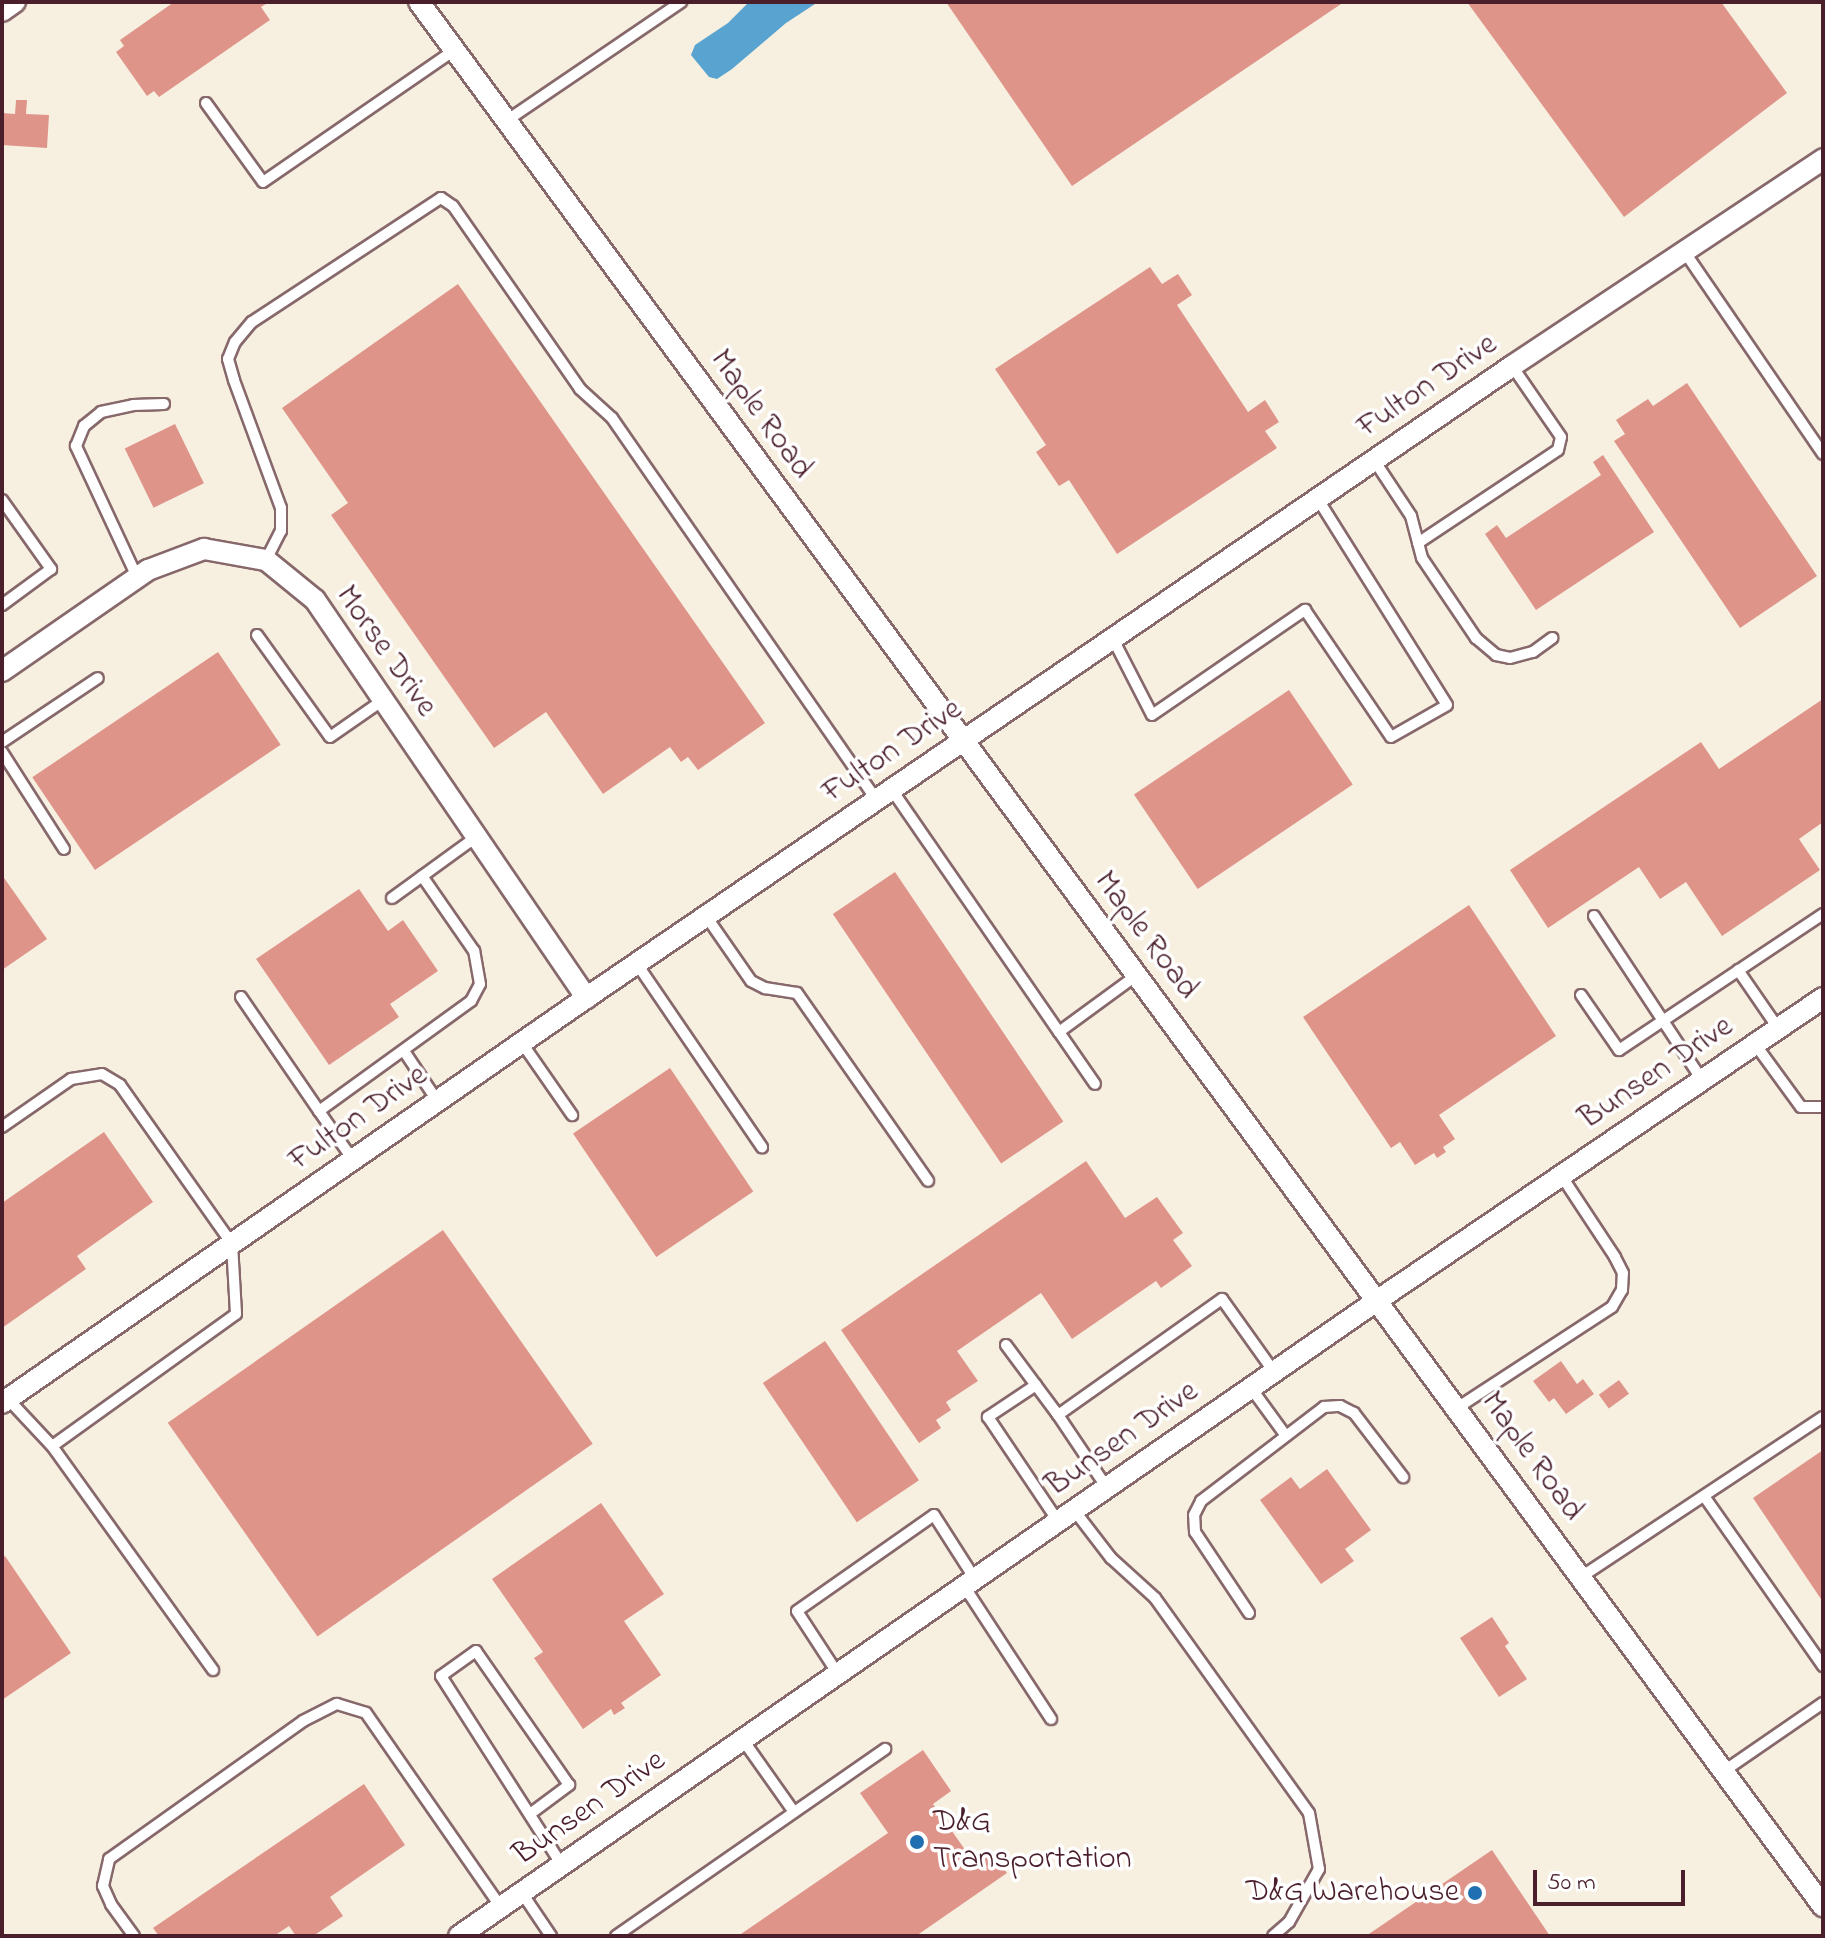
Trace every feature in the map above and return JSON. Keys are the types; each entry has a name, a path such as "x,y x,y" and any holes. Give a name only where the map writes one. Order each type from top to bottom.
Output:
{"street":[{"path":"2,11 15,2"},
{"name":"Maple Road","path":"419,2 1823,1906"},
{"name":"Fulton Drive","path":"5,1401 706,916 1512,366 1823,159"},
{"name":"Morse Drive","path":"2,671 137,577 204,549 266,560 315,600 586,998"},
{"name":"Bunsen Drive","path":"459,1936 1378,1300 1823,998"}],"lane":[{"path":"506,121 681,2"},
{"path":"206,103 263,182 454,50"},
{"path":"266,560 281,531 281,508 228,359 235,342 252,322 441,198 453,206 580,389 612,418 1095,1084"},
{"path":"1684,251 1823,454"},
{"path":"1418,543 1558,450 1561,437 1512,366"},
{"path":"137,577 76,446 84,426 101,412 133,405 164,404"},
{"path":"1374,460 1397,490 1411,516 1422,558 1476,638 1496,655 1510,658 1533,652 1552,638"},
{"path":"1113,639 1152,715 1305,610 1391,737 1447,705 1318,499"},
{"path":"2,500 51,569 2,605"},
{"path":"257,635 330,737 383,700"},
{"path":"2,742 98,678"},
{"path":"2,752 64,849"},
{"path":"392,898 476,837"},
{"path":"319,1111 471,1001 480,984 474,951 422,876"},
{"path":"1581,995 1619,1050 1823,914"},
{"path":"706,916 751,981 765,988 797,993 928,1181"},
{"path":"1594,916 1702,1080"},
{"path":"637,964 762,1147"},
{"path":"1738,970 1778,1028"},
{"path":"1059,1032 1137,975"},
{"path":"241,997 353,1160"},
{"path":"522,1043 572,1115"},
{"path":"1755,1044 1801,1107 1823,1107"},
{"path":"404,1051 438,1102"},
{"path":"2,1127 71,1079 102,1074 120,1085 232,1244 236,1314 52,1446"},
{"path":"1457,1408 1612,1307 1622,1290 1623,1273 1615,1257 1561,1175"},
{"path":"1056,1412 1058,1415 1222,1299 1274,1372"},
{"path":"1006,1345 1107,1488"},
{"path":"1036,1385 988,1417 1066,1516 1155,1598 1309,1813 1319,1869 1289,1922 1273,1936"},
{"path":"1251,1388 1286,1436"},
{"path":"5,1401 52,1446 213,1670"},
{"path":"1249,1613 1195,1532 1194,1515 1201,1501 1324,1407 1340,1406 1354,1413 1403,1477"},
{"path":"1581,1577 1823,1417"},
{"path":"1704,1496 1823,1666"},
{"path":"838,1674 797,1611 934,1515 1051,1719"},
{"path":"530,1814 569,1785 476,1651 441,1676 562,1865"},
{"path":"1724,1771 1823,1703"},
{"path":"134,1936 111,1904 103,1886 109,1859 303,1721 337,1704 366,1713 501,1907"},
{"path":"743,1740 794,1812"},
{"path":"616,1936 885,1749"},
{"path":"522,1893 551,1936"}],"water":[{"path":"749,2 818,2 786,23 732,69 717,79 709,77 691,55 695,45 728,23"}],"building":[{"path":"174,2 269,2 261,7 270,20 159,97 154,91 147,96 116,52 124,46 120,40"},
{"path":"946,2 1344,2 1072,186"},
{"path":"1467,2 1721,2 1787,93 1624,217"},
{"path":"16,100 27,100 26,114 49,115 47,148 2,145 2,113 15,114"},
{"path":"1150,267 1162,284 1178,274 1192,295 1177,305 1248,412 1265,400 1279,422 1265,431 1277,448 1117,554 1069,480 1059,486 1036,452 1046,445 995,369"},
{"path":"458,284 765,723 698,770 688,757 681,762 670,747 603,794 546,712 494,748 331,515 348,503 282,408"},
{"path":"1687,383 1817,576 1740,628 1614,441 1625,434 1616,420 1648,399 1653,406"},
{"path":"175,424 204,483 154,508 125,449"},
{"path":"1603,455 1654,532 1536,610 1485,534 1497,525 1506,538 1601,475 1593,462"},
{"path":"218,652 281,745 95,870 32,777"},
{"path":"1289,690 1353,785 1198,889 1134,795"},
{"path":"1823,699 1823,822 1799,839 1820,870 1722,936 1686,882 1660,899 1639,867 1548,928 1510,870 1701,742 1719,769"},
{"path":"895,872 1063,1122 1001,1163 833,914"},
{"path":"2,875 47,939 2,970"},
{"path":"359,889 388,931 403,920 438,971 390,1004 399,1017 329,1065 256,959"},
{"path":"1469,905 1556,1036 1439,1115 1455,1139 1443,1147 1446,1152 1437,1158 1434,1153 1415,1165 1400,1142 1391,1148 1303,1017"},
{"path":"670,1068 753,1192 656,1257 573,1133"},
{"path":"104,1132 153,1202 77,1256 86,1269 2,1328 2,1203"},
{"path":"1086,1161 1125,1218 1157,1197 1183,1233 1173,1240 1192,1266 1161,1288 1156,1281 1072,1339 1041,1293 957,1351 978,1381 946,1402 951,1410 936,1420 941,1428 919,1443 841,1330"},
{"path":"443,1230 593,1444 317,1637 168,1423"},
{"path":"825,1341 919,1480 857,1522 763,1383"},
{"path":"1561,1361 1577,1384 1583,1379 1594,1394 1566,1414 1554,1398 1549,1402 1533,1381"},
{"path":"1619,1380 1629,1394 1609,1408 1599,1395"},
{"path":"1823,1450 1823,1602 1753,1498"},
{"path":"1327,1469 1371,1530 1345,1549 1354,1561 1321,1584 1260,1500 1291,1477 1300,1489"},
{"path":"601,1503 664,1594 624,1621 661,1675 621,1703 625,1708 614,1715 611,1709 583,1729 534,1658 543,1652 492,1579"},
{"path":"5,1556 71,1653 2,1700 2,1558"},
{"path":"1492,1617 1509,1643 1505,1646 1527,1679 1499,1697 1460,1638"},
{"name":"D&G Transportation","path":"923,1750 951,1791 933,1804 975,1864 992,1852 1007,1873 916,1936 738,1936 888,1833 860,1793"},
{"path":"364,1784 405,1845 330,1897 343,1916 313,1936 296,1936 289,1926 274,1936 159,1936 153,1928"},
{"name":"D&G Warehouse","path":"1492,1850 1550,1936 1366,1936"}],"place":[{"name":"D&G Transportation","path":"917,1842"},
{"name":"D&G Warehouse","path":"1475,1893"}]}
